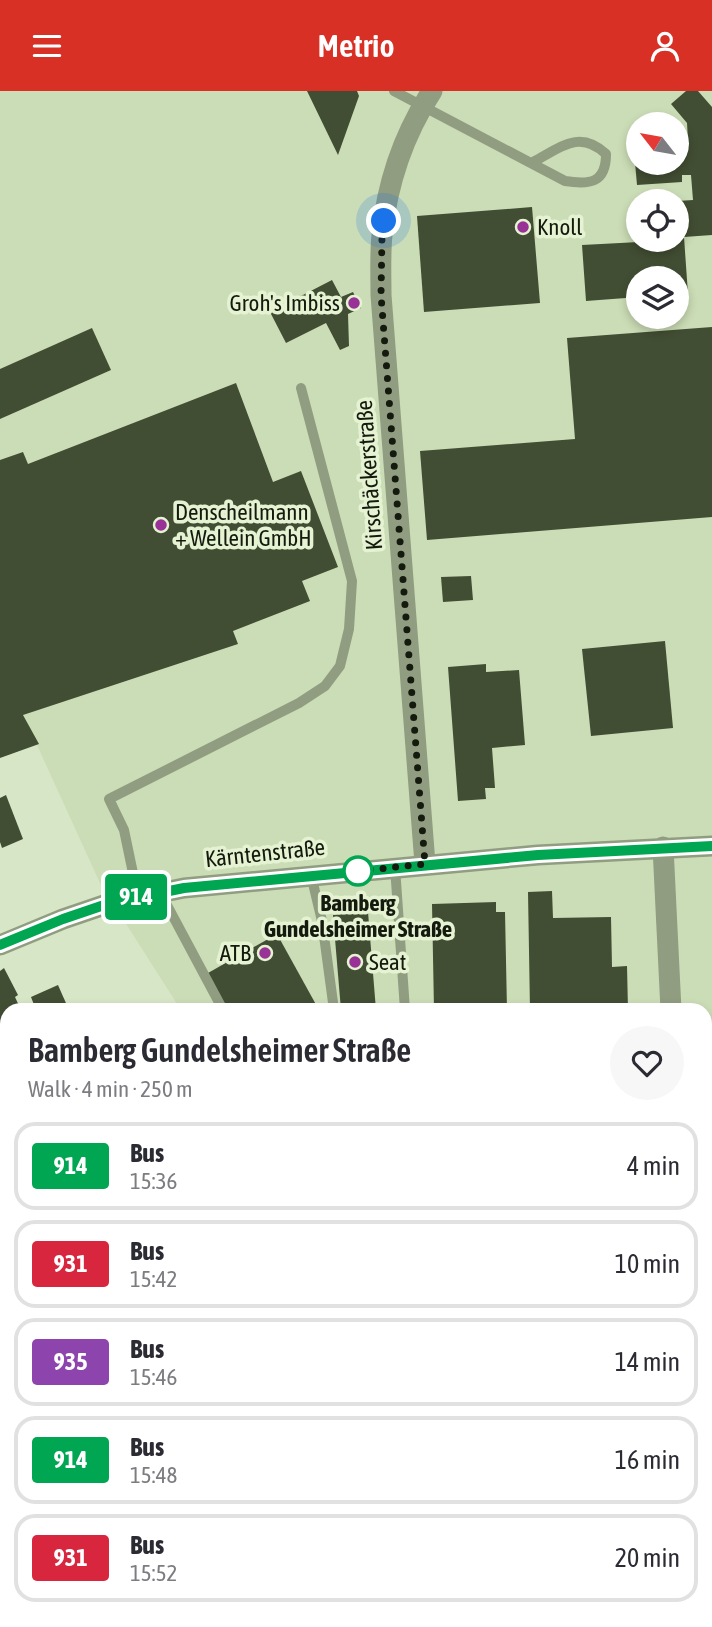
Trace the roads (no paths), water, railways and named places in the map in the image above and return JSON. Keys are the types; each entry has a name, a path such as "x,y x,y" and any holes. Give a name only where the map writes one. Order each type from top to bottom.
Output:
{"street":[{"name":"Kirschäckerstraße","path":"425,864 381,295 382,236 387,205 407,136 427,99"},
{"name":"Kärntenstraße","path":"0,945 110,903 160,892 425,864 712,846"},
{"path":"663,847 671,1003"}],"lane":[{"path":"394,91 427,99 533,162 565,181 584,184 599,179 606,168 606,154 597,145 585,140 571,142 533,162"},
{"path":"138,897 124,830 109,799 299,703 325,685 340,666 349,629 352,581 301,388"},
{"path":"395,867 405,1003"},
{"path":"311,875 322,921 333,1003"},
{"path":"160,892 219,1003"}],"place":[{"name":"Knoll","path":"523,227"},
{"name":"Groh's Imbiss","path":"354,303"},
{"name":"Denscheilmann + Wellein GmbH","path":"161,525"},
{"name":"Bamberg Gundelsheimer Straße","path":"358,871"},
{"name":"ATB","path":"265,953"},
{"name":"Seat","path":"355,962"}]}
